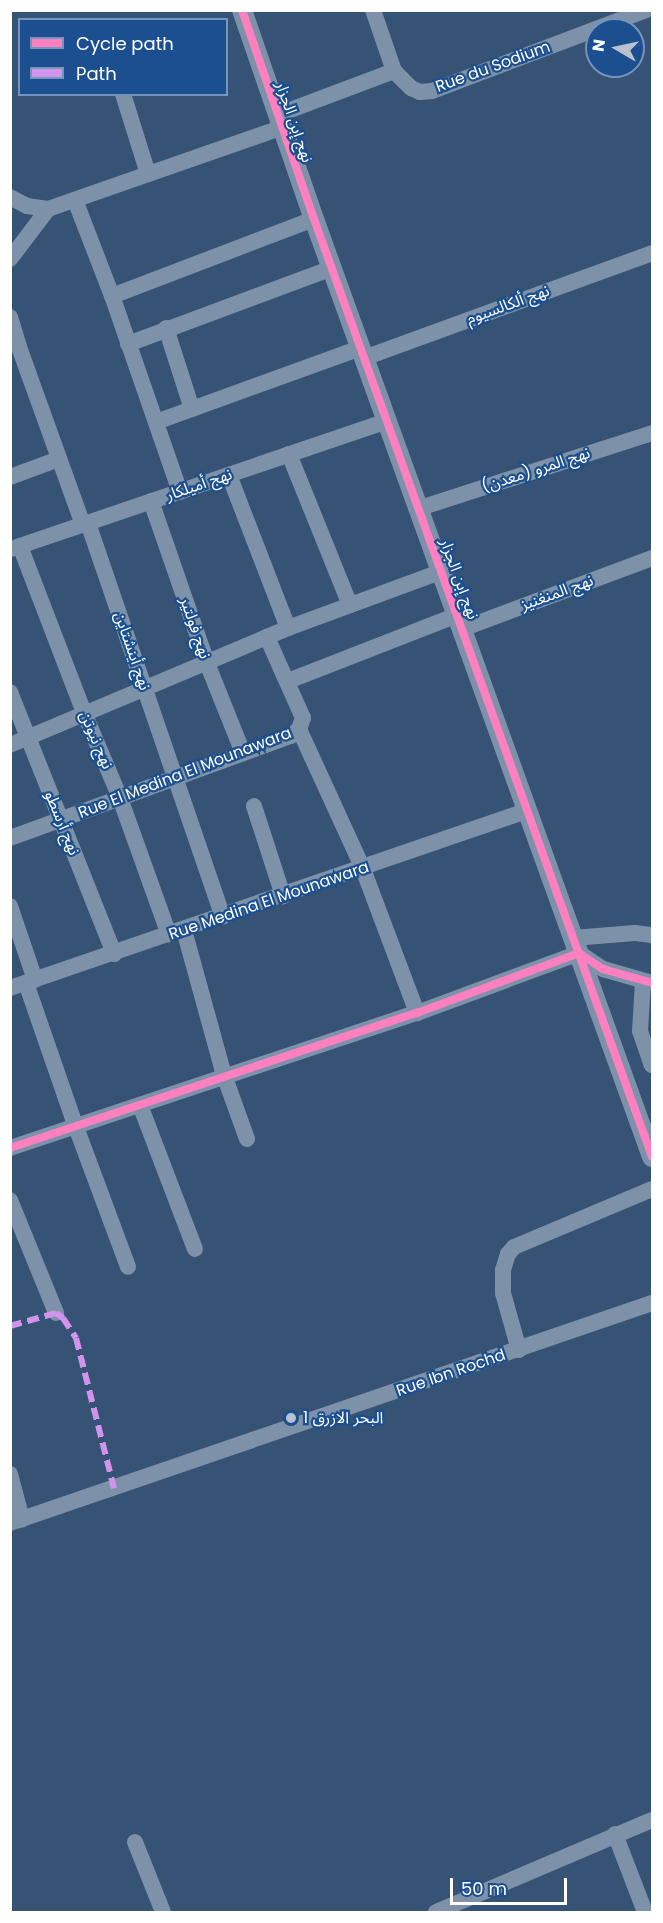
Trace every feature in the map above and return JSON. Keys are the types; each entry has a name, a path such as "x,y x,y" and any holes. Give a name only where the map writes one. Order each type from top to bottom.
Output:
{"street":[{"path":"10,197 27,206 48,209 148,174 394,71 373,10"},
{"name":"Rue du Sodium","path":"394,71 411,88 420,92 432,91 646,10"},
{"name":"نهج إبن الجزار","path":"247,12 279,121 652,1157"},
{"path":"124,96 148,174"},
{"path":"75,200 112,296 180,492"},
{"path":"10,259 48,209"},
{"path":"112,296 314,219"},
{"name":"نهج ألكالسيوم","path":"156,422 652,253"},
{"path":"128,344 332,268"},
{"name":"نهج أينشتاين","path":"10,317 15,349 85,524 177,778 223,917"},
{"path":"166,328 192,409"},
{"name":"نهج أميلكار","path":"15,548 387,421"},
{"name":"نهج المرو (معدن)","path":"420,508 652,433"},
{"path":"289,454 350,605"},
{"path":"10,477 59,459"},
{"path":"229,475 288,628"},
{"name":"نهج فولتير","path":"151,501 207,663 243,753"},
{"name":"نهج نيوتن","path":"15,548 176,933 247,1139"},
{"name":"نهج المنغنيز","path":"288,681 652,558"},
{"path":"10,745 288,628 441,572"},
{"name":"Rue El Medina El Mounawara","path":"10,838 291,736 299,729 303,718 267,637"},
{"name":"نهج أرسطو","path":"10,692 114,954"},
{"path":"299,729 363,868 417,1013"},
{"path":"254,806 283,896"},
{"name":"Rue Medina El Mounawara","path":"24,983 223,917 526,811"},
{"path":"10,906 24,983 128,1267"},
{"path":"10,1148 76,1128 224,1075 417,1013 576,946 635,933 652,935"},
{"path":"576,946 603,969 648,982 640,1031 652,1065"},
{"path":"140,1105 195,1249"},
{"path":"519,1350 503,1293 503,1270 508,1254 514,1247 652,1189"},
{"path":"10,1200 56,1314"},
{"name":"Rue Ibn Rochd","path":"16,1521 652,1303"},
{"path":"10,1474 16,1521"},
{"path":"436,1912 503,1886 615,1834 652,1820"},
{"path":"615,1834 645,1912"},
{"path":"135,1842 163,1912"}],"marked path":[{"path":"10,1326 56,1313 63,1318 76,1338 114,1488"}],"cycle path":[{"path":"242,10 314,219 652,1157"},
{"path":"10,1148 417,1013 579,953 603,969 652,983"}],"place":[{"name":"1 البحر الازرق","path":"291,1418"}]}
